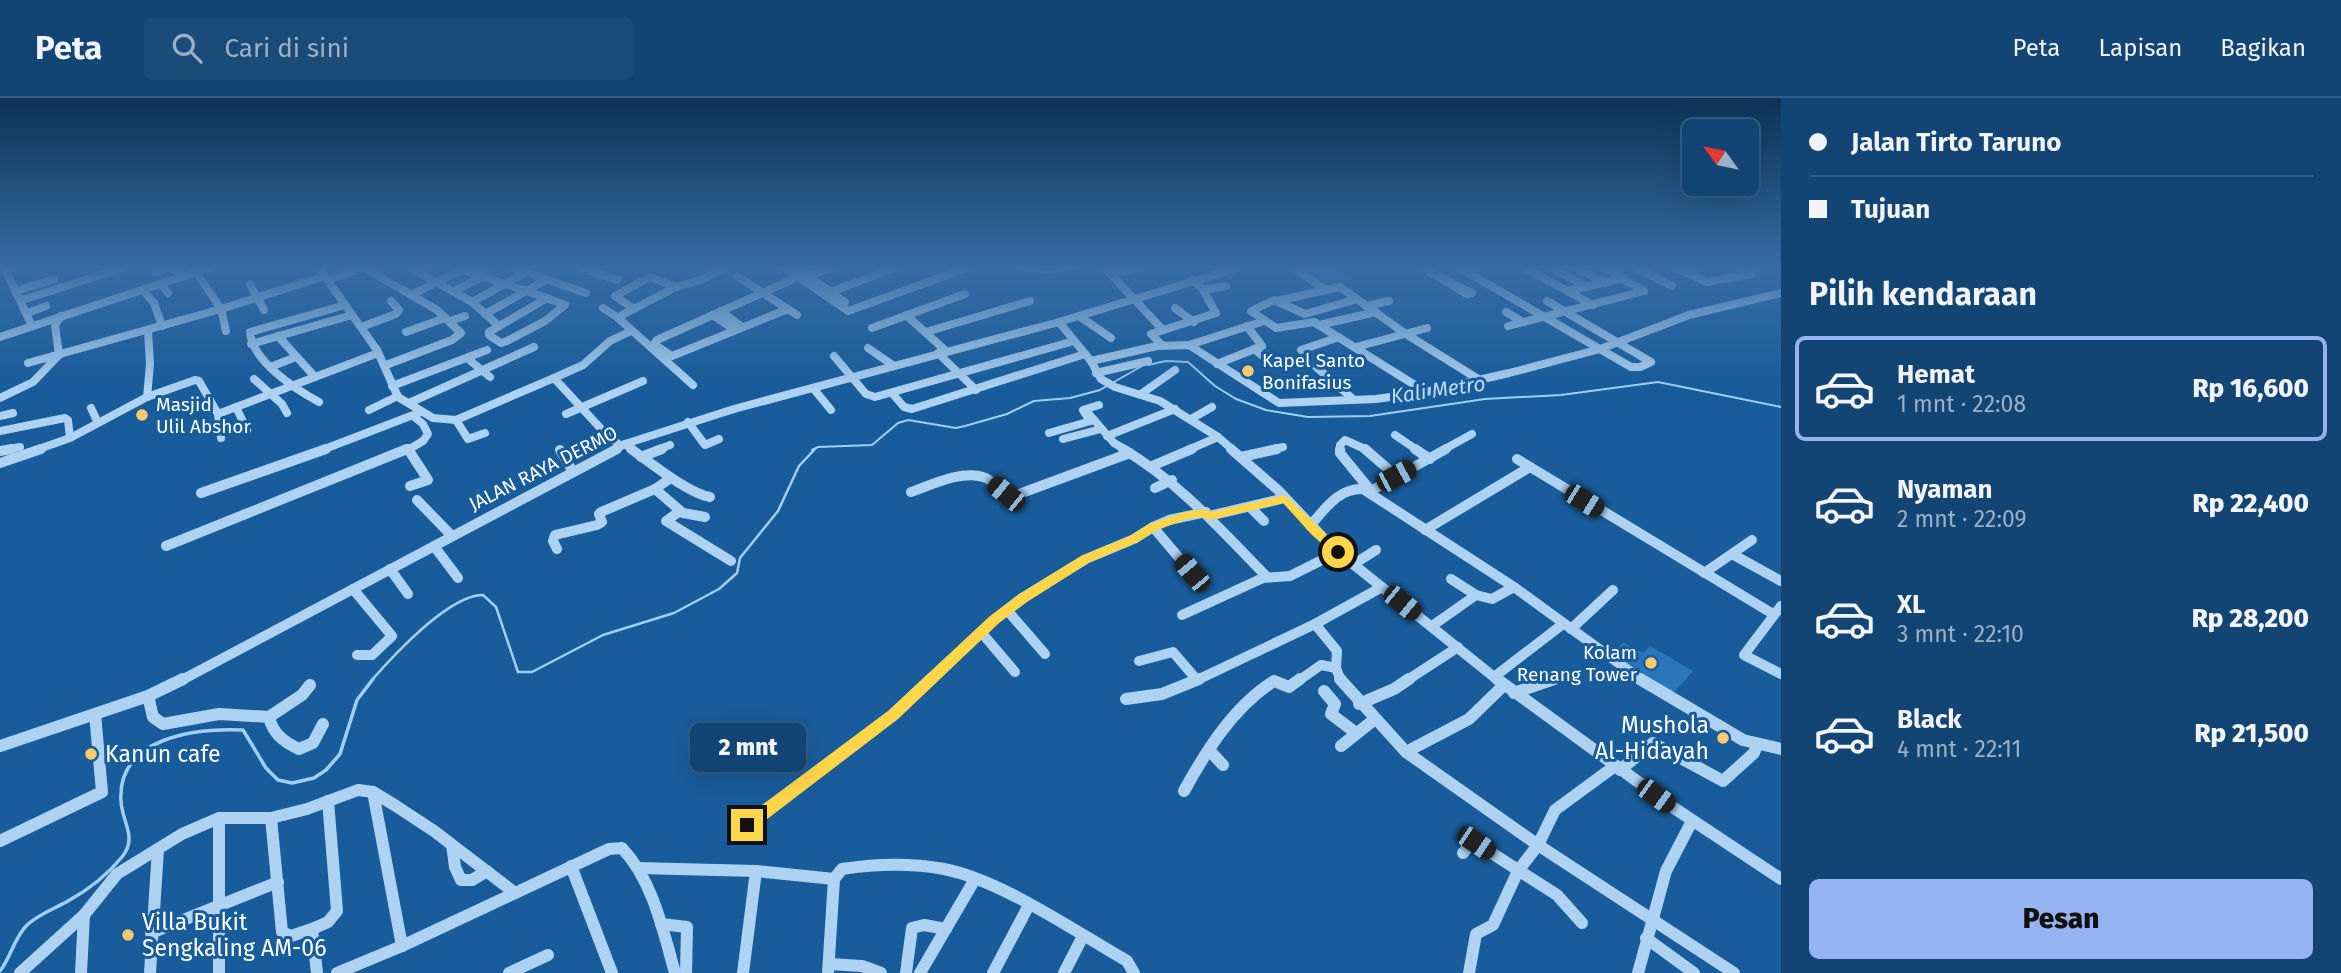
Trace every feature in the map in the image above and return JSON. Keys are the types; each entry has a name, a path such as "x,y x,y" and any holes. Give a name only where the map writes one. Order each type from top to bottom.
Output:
{"street":[{"path":"25,309 32,326"},
{"path":"27,313 38,309"},
{"path":"0,337 84,309"},
{"path":"156,309 162,326"},
{"path":"28,363 221,309 226,331"},
{"path":"319,402 290,387 270,367 251,344 251,331 332,309"},
{"path":"166,546 423,441 428,434 423,424 409,403 398,396 386,365 348,309"},
{"path":"360,327 396,314 398,309"},
{"path":"386,365 457,337 461,333 432,309"},
{"path":"479,309 499,326"},
{"path":"485,314 494,309"},
{"path":"528,309 488,334 505,342 562,309"},
{"path":"604,309 693,385"},
{"path":"622,315 634,309"},
{"path":"726,309 657,340 654,344 671,356 788,309 797,315"},
{"path":"872,328 920,309"},
{"path":"926,332 1004,309"},
{"name":"JALAN RAYA DERMO","path":"0,746 148,696 623,445 688,422 1100,309"},
{"path":"1142,309 1163,330"},
{"path":"1176,309 1194,322"},
{"path":"1162,345 1151,335 1216,313 1214,309"},
{"path":"1252,309 1276,328 1311,321 1426,392"},
{"path":"1293,309 1305,314 1323,309"},
{"path":"1371,309 1478,379"},
{"path":"1532,309 1634,368 1651,362 1561,309"},
{"path":"1508,326 1543,315 1578,309"},
{"path":"1189,345 1279,404 1353,399 1426,392 1588,352 1689,315 1715,309"},
{"path":"892,311 926,332 957,372 967,392"},
{"path":"1319,326 1376,312"},
{"path":"1506,312 1523,322"},
{"path":"717,313 738,328"},
{"path":"251,344 352,315"},
{"path":"59,355 55,325 61,316"},
{"path":"406,332 465,316"},
{"path":"1079,316 1111,338"},
{"path":"293,320 297,330"},
{"path":"892,393 909,409 1052,366 1162,345 1189,345 1264,321"},
{"path":"1059,322 1088,358 1096,373 1111,385 1141,394 1175,409 1218,437 1285,498 1338,552 1514,693 1692,821 1780,875"},
{"path":"1217,364 1262,345 1247,326"},
{"path":"1356,347 1427,328"},
{"path":"147,397 150,364 148,331"},
{"path":"201,493 417,414 438,421 452,421 583,365 610,341 631,331"},
{"path":"278,336 315,377"},
{"path":"1301,350 1339,337"},
{"path":"834,356 868,396 875,397 1074,341"},
{"path":"409,403 534,347"},
{"path":"867,348 894,366"},
{"path":"1254,349 1272,363"},
{"path":"392,386 486,350"},
{"path":"218,414 379,353"},
{"path":"0,398 33,382 59,355"},
{"path":"270,367 296,357"},
{"path":"467,358 490,377"},
{"path":"1096,373 1148,361"},
{"path":"1316,367 1353,399"},
{"path":"1141,394 1175,370"},
{"path":"554,378 581,408 623,445 671,478 692,488 698,495 710,497"},
{"path":"254,379 287,413"},
{"path":"0,463 70,438 147,397 197,380 218,414 221,438"},
{"path":"566,414 643,381"},
{"path":"813,388 831,410"},
{"path":"369,410 398,396"},
{"path":"1098,405 1083,410 1129,453 1172,481 1268,577"},
{"path":"236,407 247,430"},
{"path":"1191,419 1212,407"},
{"path":"92,408 98,423"},
{"path":"1063,439 1104,432 1175,409"},
{"path":"0,416 13,414"},
{"path":"0,431 65,418 68,420 70,438"},
{"path":"1049,433 1091,418"},
{"path":"452,421 468,439 485,433"},
{"path":"688,422 705,445 719,439"},
{"path":"1395,435 1430,458"},
{"path":"1310,526 1346,491 1356,488 1370,491 1472,435"},
{"path":"1152,466 1218,437"},
{"path":"1396,476 1355,442 1345,440 1340,445 1340,453 1370,491 1425,530 1514,587 1567,627 1611,650 1669,697 1756,748 1781,749"},
{"path":"641,457 670,445"},
{"path":"0,451 20,447"},
{"path":"1241,457 1283,447"},
{"path":"407,449 428,480 410,486"},
{"path":"560,450 572,470"},
{"path":"911,492 945,481 975,477 986,478 1012,497 1129,453"},
{"path":"1517,459 1704,573 1777,610 1744,655 1781,674"},
{"path":"1425,530 1530,467"},
{"path":"557,549 553,541 557,534 584,531 597,525 602,522 599,514 601,512 655,489 671,478"},
{"path":"1155,488 1172,481"},
{"path":"655,489 680,511 691,516 705,517"},
{"path":"747,825 893,715 981,632 1048,580 1153,527 1177,518 1251,508 1285,498"},
{"path":"417,500 452,536"},
{"path":"1251,508 1264,521"},
{"path":"680,511 666,521 731,561"},
{"path":"1153,527 1192,573"},
{"path":"1704,573 1752,540"},
{"path":"434,545 458,578"},
{"path":"1354,564 1376,550"},
{"path":"1182,615 1268,577 1290,576 1338,552"},
{"path":"1732,554 1781,581"},
{"path":"390,569 408,594"},
{"path":"1451,579 1476,595 1492,599 1514,587"},
{"path":"1126,699 1161,694 1198,680 1315,624 1382,587"},
{"path":"353,589 392,636 372,655 357,655"},
{"path":"1494,677 1567,627 1614,590"},
{"path":"1432,626 1476,595"},
{"path":"1007,610 1045,654"},
{"path":"1315,624 1337,651 1336,668 1340,680 1359,704 1406,752 1538,845 1727,971"},
{"path":"981,632 1015,672"},
{"path":"1359,704 1395,689 1458,647"},
{"path":"1139,661 1173,652 1198,680"},
{"path":"1184,791 1209,750 1246,704 1272,681 1289,687 1321,665 1336,668"},
{"path":"1514,693 1563,677"},
{"path":"148,696 153,717 163,724 219,714 269,716 302,695 310,685"},
{"path":"1406,752 1469,719 1504,685"},
{"path":"1324,691 1335,704 1331,713 1356,733"},
{"path":"0,841 102,792 95,714"},
{"path":"269,716 274,733 283,742 299,749 313,743 323,724"},
{"path":"1341,746 1375,719"},
{"path":"1469,973 1476,934 1493,925 1518,871 1538,845 1555,810 1653,743 1723,782 1756,748"},
{"path":"1209,750 1223,765"},
{"path":"20,973 84,915 117,874 202,823 219,818 271,818 355,791 373,792 452,845 515,893"},
{"path":"373,792 402,946"},
{"path":"271,818 282,932 292,936 328,922 337,911 328,801"},
{"path":"219,818 219,973"},
{"path":"1638,973 1650,919 1666,871 1692,821"},
{"path":"1464,853 1472,842 1476,843 1557,895 1582,923"},
{"path":"452,845 455,867 461,880 472,880 486,871"},
{"path":"150,973 158,849"},
{"path":"337,973 402,946 609,849 625,850 638,868 661,924 675,973"},
{"path":"571,866 612,973"},
{"path":"881,973 862,966 829,968 834,879 842,869 849,866 933,866 975,879 1003,890 1127,961 1134,973"},
{"path":"638,868 756,871 834,879"},
{"path":"743,973 756,871"},
{"path":"911,973 946,929 975,879"},
{"path":"151,933 278,882"},
{"path":"993,973 1029,905"},
{"path":"81,973 84,915"},
{"path":"661,924 681,925 688,930 686,973"},
{"path":"911,973 912,928 924,925 946,929"},
{"path":"312,929 317,973"},
{"path":"1064,973 1083,936"},
{"path":"1646,938 1694,973"},
{"path":"509,973 526,970 548,955"}],"shaded area":[{"name":"Kolam Renang Tower","path":"1623,642 1643,653 1650,646 1693,671 1671,696 1612,655"}],"waterway":[{"name":"Kali Metro","path":"1148,365 1166,361 1188,362 1215,386 1236,399 1266,410 1308,417 1370,416 1485,399 1561,395 1658,382 1781,407"},
{"path":"812,450 818,447 872,445 898,423 908,420 956,428 965,426 1007,414 1034,401 1070,398 1100,390 1142,366"},
{"path":"371,681 422,629 454,605 469,598 483,595 496,607 518,672 532,672 603,635 674,613 719,589 737,573 740,558 778,511 799,466 815,449"},
{"path":"0,971 27,925 90,887 110,870 127,850 129,836 121,801 123,779 132,763 145,750 183,735 204,731 243,730 266,768 278,780 292,783 314,778 326,770 340,754 357,700 373,679"}],"place":[{"name":"Kapel Santo Bonifasius","path":"1248,371"},
{"name":"Masjid Ulil Abshor","path":"142,415"},
{"name":"Kolam Renang Tower","path":"1651,663"},
{"name":"Mushola Al-Hidayah","path":"1723,738"},
{"name":"Kanun cafe","path":"91,754"},
{"name":"Villa Bukit Sengkaling AM-06","path":"128,935"}],"route":[{"path":"747,825 858,744 893,715 994,620 1022,598 1086,559 1134,539 1153,527 1185,516 1206,512 1209,516 1285,498 1316,533 1338,552"}]}
